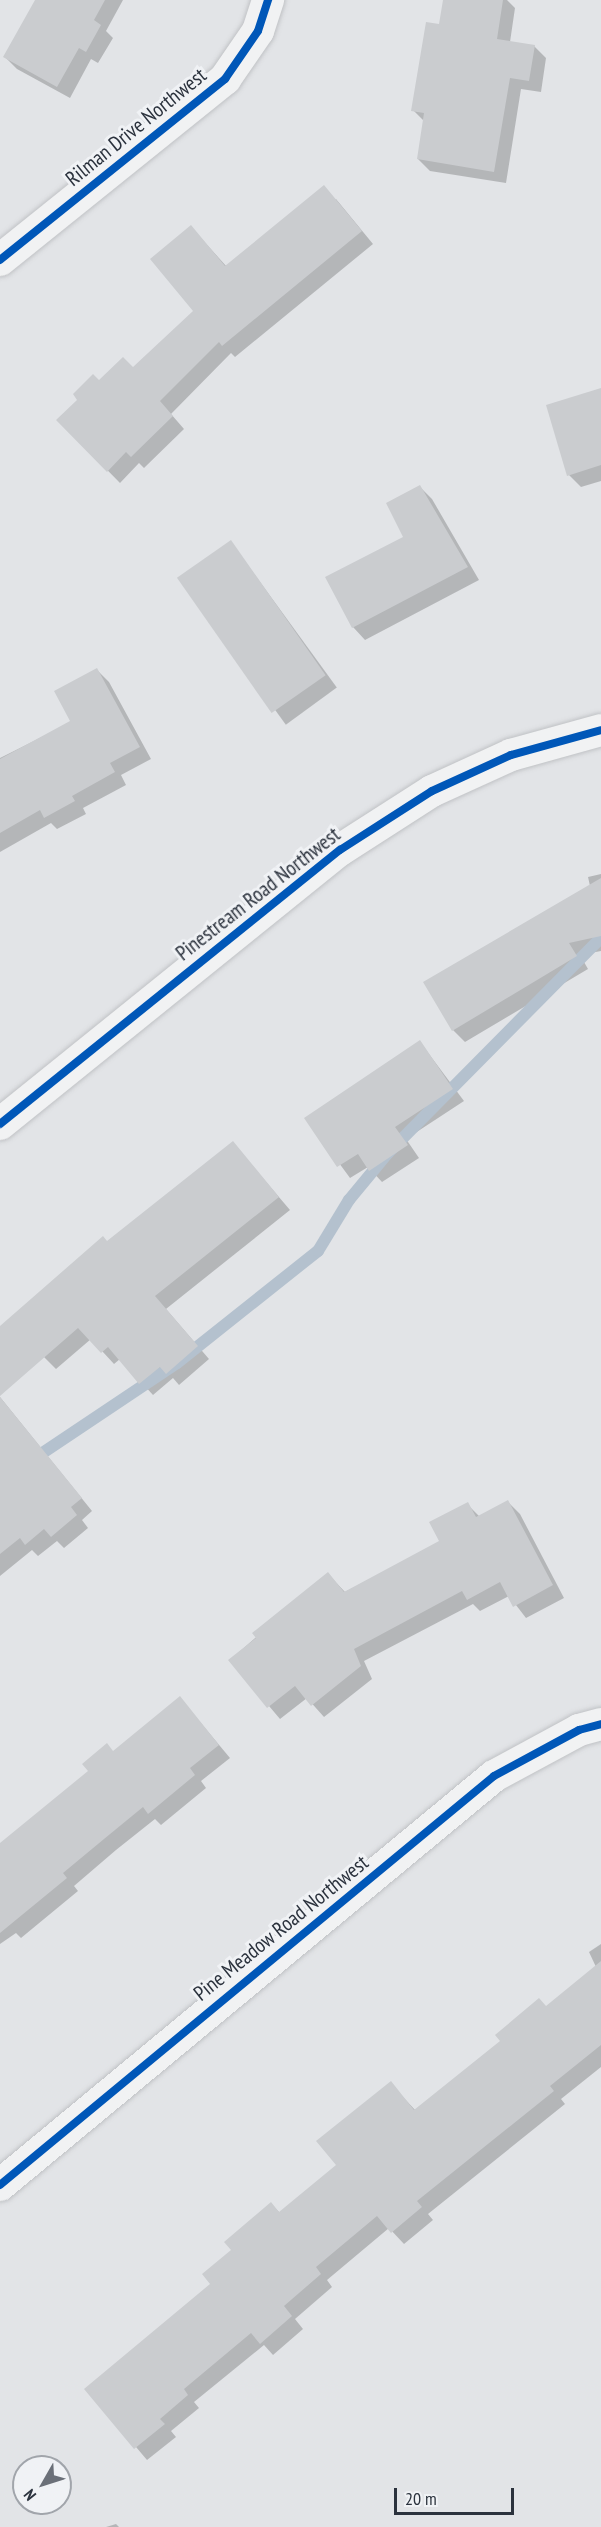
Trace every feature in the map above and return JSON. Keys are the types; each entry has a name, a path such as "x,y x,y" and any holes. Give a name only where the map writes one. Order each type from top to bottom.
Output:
{"street":[{"name":"Rilman Drive Northwest","path":"0,260 225,79 258,31 268,0"},
{"name":"Pinestream Road Northwest","path":"0,1124 340,850 432,791 512,755 601,730"},
{"name":"Pine Meadow Road Northwest","path":"0,2185 494,1776 579,1730 601,1724"}],"building":[{"path":"35,0 105,0 94,20 101,25 86,52 79,48 57,87 3,57"},
{"path":"443,0 503,0 497,39 535,45 529,81 510,78 494,172 417,159 424,113 411,111 426,22 439,24"},
{"path":"324,185 362,231 222,346 219,342 160,401 173,416 131,457 126,452 107,472 56,420 77,400 73,394 93,374 99,380 123,357 133,367 193,311 150,259 191,225 225,266"},
{"path":"601,388 601,465 567,476 546,405"},
{"path":"420,485 468,567 352,628 325,577 403,537 386,503"},
{"path":"231,540 326,675 272,713 177,578"},
{"path":"97,668 140,747 110,763 115,772 72,796 75,801 44,818 40,810 0,833 0,759 70,721 54,691"},
{"path":"601,878 601,936 569,943 577,956 452,1031 423,982"},
{"path":"420,1040 453,1089 395,1127 408,1145 369,1171 358,1154 337,1167 304,1118"},
{"path":"233,1141 279,1197 155,1296 198,1346 166,1374 160,1367 139,1384 108,1347 101,1353 78,1328 0,1396 0,1326 103,1236 107,1241"},
{"path":"0,1397 82,1498 71,1507 77,1515 51,1537 44,1529 25,1545 20,1538 0,1554"},
{"path":"508,1500 553,1585 513,1607 500,1582 467,1600 462,1591 354,1649 361,1666 311,1706 295,1686 267,1708 228,1660 256,1638 252,1633 328,1572 344,1592 439,1541 429,1522 468,1502 476,1517"},
{"path":"180,1696 219,1745 190,1768 195,1775 148,1814 143,1807 63,1873 67,1878 0,1933 0,1843 88,1771 82,1764 107,1743 113,1751"},
{"path":"601,1961 601,2045 550,2086 554,2091 417,2201 422,2207 391,2233 377,2216 316,2267 321,2274 284,2306 292,2316 260,2344 251,2333 184,2389 188,2395 160,2419 165,2424 134,2449 84,2389 210,2284 202,2274 231,2250 224,2242 271,2202 279,2212 336,2165 316,2141 391,2081 414,2110 500,2041 495,2035 539,1998 546,2006"}],"waterway":[{"path":"32,1460 177,1363 318,1251 349,1200 387,1154 601,938"}],"cycle path":[{"path":"0,260 225,79 258,31 268,0"},
{"path":"0,1124 340,850 432,791 511,755 601,730"},
{"path":"0,2185 494,1776 579,1730 601,1724"}]}
